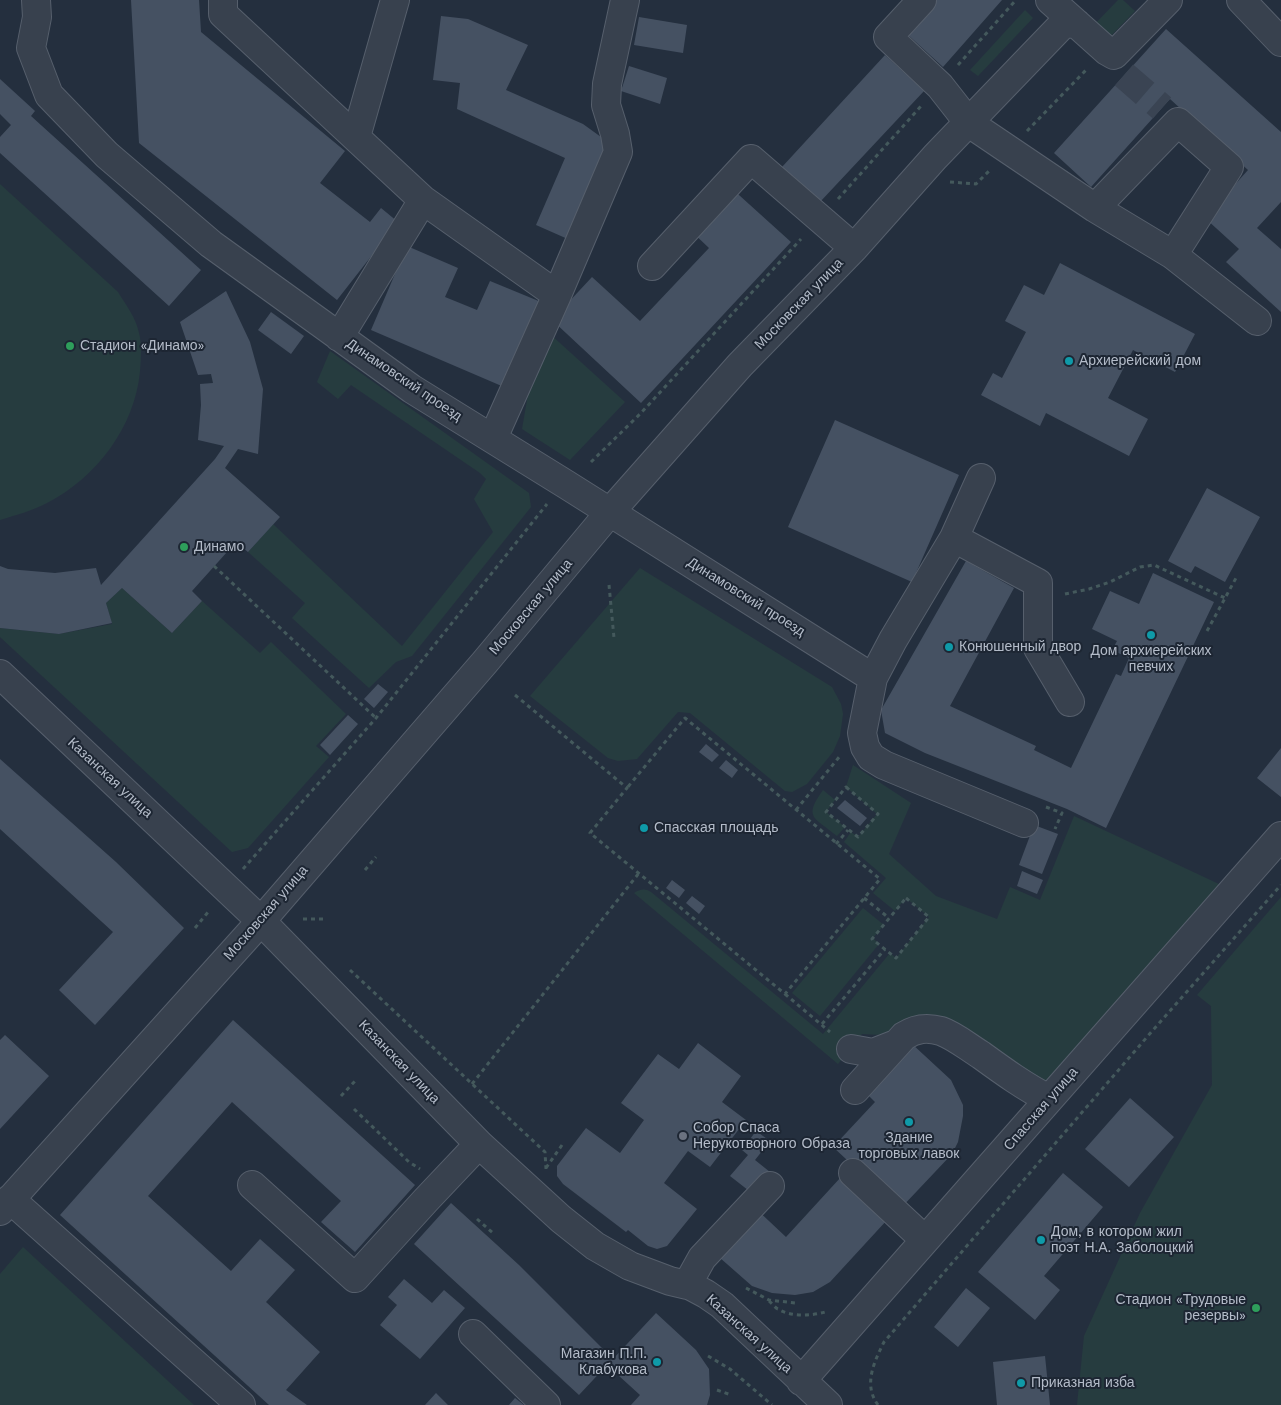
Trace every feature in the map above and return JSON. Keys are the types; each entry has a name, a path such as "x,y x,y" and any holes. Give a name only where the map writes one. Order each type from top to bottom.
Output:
{"street":[{"name":"Динамовский проезд","path":"36,0 37,17 31,48 49,95 107,155 182,220 247,271 412,389 493,438 873,678"},
{"path":"223,0 223,14 423,200 557,295"},
{"path":"356,137 395,0"},
{"path":"493,438 618,152 615,134 606,105 607,84 625,0"},
{"path":"922,0 888,37 940,86 969,123 1095,208 1173,255 1257,321"},
{"path":"1036,0 1064,16 1114,55 1168,0"},
{"path":"1241,0 1281,42"},
{"path":"1064,16 1124,75"},
{"name":"Московская улица","path":"5,1205 261,921 485,662 610,512 740,365 854,248 1064,16"},
{"path":"1095,208 1170,115 1228,167 1173,255"},
{"path":"652,266 751,159 854,248"},
{"path":"339,336 423,200"},
{"path":"981,478 954,538 893,640 873,678 862,733 865,747 871,757 884,765 1024,822"},
{"path":"954,538 1038,583 1038,648 1070,702"},
{"name":"Казанская улица","path":"0,674 261,921 479,1144 561,1219 595,1246 630,1266 670,1281 687,1285 706,1294 722,1305 828,1405"},
{"name":"Спасская улица","path":"801,1380 1281,836"},
{"path":"854,1090 904,1036 912,1030 921,1028 942,1032 957,1039 1030,1089 1049,1099"},
{"path":"851,1049 873,1053 896,1044"},
{"path":"252,1185 355,1278 479,1144"},
{"path":"853,1173 925,1240"},
{"path":"687,1285 702,1258 770,1186"},
{"path":"5,1205 241,1405"},
{"path":"473,1334 546,1405"}],"path":[{"path":"241,872 376,718 548,505"},
{"path":"1038,583 1065,594 1089,589 1110,582 1140,567 1154,565 1225,598"},
{"path":"214,566 376,718"},
{"path":"1207,631 1236,578"},
{"path":"609,585 614,638"},
{"path":"515,695 627,788"},
{"path":"785,994 880,879 685,718 590,833 827,1029"},
{"path":"796,810 863,727"},
{"path":"846,787 878,814 858,837 848,830 826,812 846,787"},
{"path":"836,844 848,830"},
{"path":"365,870 376,857"},
{"path":"472,1084 639,873"},
{"path":"878,1405 874,1399 870,1382 873,1364 884,1342 1281,885"},
{"path":"864,898 889,918"},
{"path":"906,898 930,917 896,958 872,938 889,918 906,898"},
{"path":"195,928 209,911"},
{"path":"303,919 323,919"},
{"path":"822,1024 885,949"},
{"path":"344,965 545,1152 546,1168 549,1176"},
{"path":"341,1096 356,1080"},
{"path":"354,1109 409,1162"},
{"path":"546,1168 562,1145"},
{"path":"477,1219 494,1234"},
{"path":"743,1287 769,1300 795,1304"},
{"path":"769,1300 777,1309 798,1315 816,1315 830,1310"},
{"path":"708,1356 730,1369 772,1405"},
{"path":"717,1390 731,1395"}],"green space":[{"path":"1118,0 1123,0 1135,11 1105,42 1090,29"},
{"path":"1025,10 1033,18 978,76 970,70"},
{"name":"Стадион «Динамо»","path":"0,184 118,292 138,327 141,352 137,392 130,412 110,449 97,465 82,480 47,503 30,511 0,520"},
{"path":"550,334 625,402 570,460 522,429 530,383"},
{"path":"330,351 529,493 531,507 412,656 396,662 369,688 292,618 305,603 248,552 273,524 402,646 493,532 474,499 486,479 480,473 351,385 338,399 317,382"},
{"path":"640,568 832,687 841,704 843,714 840,736 833,752 807,784 792,792 785,791 690,713 678,712 637,759 618,761 608,758 530,696"},
{"path":"122,588 172,633 202,601 260,653 271,642 346,714 316,746 329,757 248,848 232,852 0,637 0,628 59,634 112,624 106,603"},
{"path":"853,765 911,803 889,854 936,896 997,919 1010,887 1040,900 1074,816 1221,885 1052,1078 1043,1083 951,1027 896,1029 881,1035 862,1034 838,1064 634,893 642,890 651,892 823,1034 890,953 896,958 929,917 906,898 895,911 873,893 886,878 844,842 851,832 858,837 877,814 846,787"},
{"path":"823,790 835,800 826,812 845,827 837,836 814,816 814,806"},
{"path":"1281,897 1281,1405 1077,1405 1084,1336 1140,1213 1212,1085 1211,1006 1197,995"},
{"path":"863,908 884,925 873,938 879,944 820,1016 792,993"},
{"path":"23,1247 194,1405 0,1405 0,1274"}],"building":[{"path":"131,0 199,0 201,32 345,151 320,183 370,222 381,208 398,222 337,300 139,143"},
{"path":"937,0 1002,0 943,67 907,34"},
{"path":"441,16 468,19 528,45 506,90 583,124 601,137 606,159 570,240 536,225 565,158 457,109 460,83 433,80"},
{"path":"639,17 687,25 683,53 634,45"},
{"path":"1166,29 1281,132 1281,202 1257,228 1281,249 1281,312 1226,262 1239,249 1205,218 1248,170 1170,99 1091,187 1054,153"},
{"path":"885,55 924,91 820,202 782,167"},
{"path":"629,66 667,78 660,104 621,91"},
{"path":"0,79 35,111 31,116 201,270 169,306 0,153 0,137 11,125 0,114"},
{"path":"729,186 791,242 641,403 552,320 592,277 640,321 709,248 689,229"},
{"path":"407,246 458,268 445,297 477,310 490,281 541,302 504,387 371,330"},
{"name":"Архиерейский дом","path":"1060,263 1195,334 1175,372 1133,350 1108,398 1148,419 1129,456 1046,413 1040,426 981,395 993,373 1002,378 1026,332 1005,321 1024,285 1044,295"},
{"path":"226,291 250,342 263,389 258,454 238,449 225,468 280,517 248,552 236,542 192,591 202,601 172,633 122,588 106,603 112,623 59,634 0,628 0,566 8,569 55,573 96,568 101,585 215,459 224,446 198,440 201,405 200,384 213,383 211,374 198,375 180,322"},
{"path":"271,312 304,336 291,354 258,330"},
{"path":"835,420 959,475 912,582 788,527"},
{"path":"1207,488 1260,517 1225,582 1195,566 1191,573 1168,561"},
{"path":"966,561 1014,588 950,706 1036,746 1034,750 1071,768 1116,674 1121,676 1129,658 1112,650 1117,641 1092,629 1110,591 1139,604 1153,573 1214,602 1106,828 1067,809 925,753 885,733 881,710"},
{"path":"378,684 388,692 374,708 364,699"},
{"path":"348,715 358,724 330,755 320,745"},
{"path":"706,744 719,755 712,762 699,752"},
{"path":"1281,748 1281,797 1257,778"},
{"path":"0,759 116,862 184,928 95,1025 59,990 113,932 0,829"},
{"path":"726,760 738,770 732,778 719,768"},
{"path":"845,800 867,818 860,826 837,808"},
{"path":"1034,825 1058,834 1042,874 1019,865"},
{"path":"1022,871 1043,880 1037,894 1017,886"},
{"path":"672,880 685,890 679,898 666,888"},
{"path":"692,896 705,906 699,914 686,903"},
{"path":"233,1020 415,1185 355,1252 321,1222 341,1201 232,1102 148,1196 231,1271 260,1239 295,1270 266,1302 320,1352 286,1390 307,1405 269,1405 60,1215"},
{"path":"5,1035 49,1076 0,1129 0,1040"},
{"name":"Собор Спаса Нерукотворного Образа","path":"698,1043 741,1076 722,1102 746,1120 710,1167 688,1151 664,1183 697,1209 667,1246 657,1249 648,1246 628,1230 626,1232 563,1184 557,1176 557,1166 586,1128 620,1153 644,1120 621,1103 658,1054 679,1069"},
{"name":"Здание торговых лавок","path":"911,1043 951,1080 963,1105 963,1116 958,1142 952,1154 900,1209 833,1147 875,1102 865,1092"},
{"path":"1130,1098 1174,1137 1129,1187 1085,1149"},
{"path":"756,1131 770,1141 755,1160 770,1172 753,1194 730,1176 748,1155 742,1150"},
{"name":"Дом, в котором жил поэт Н.А. Заболоцкий","path":"1063,1173 1103,1207 1044,1276 1060,1290 1035,1320 978,1272"},
{"name":"Здание торговых лавок","path":"841,1177 887,1220 830,1282 813,1292 795,1295 772,1293 752,1286 711,1250 753,1206 786,1237"},
{"path":"451,1203 519,1265 613,1359 656,1313 696,1350 709,1369 710,1395 707,1405 631,1405 640,1395 607,1365 579,1395 414,1244"},
{"path":"404,1279 432,1303 444,1290 465,1308 420,1359 380,1325 397,1305 388,1297"},
{"path":"966,1288 990,1308 958,1347 934,1327"},
{"name":"Приказная изба","path":"1045,1356 1050,1405 997,1405 993,1362"},
{"path":"436,1393 448,1405 425,1405"},
{"path":"515,1398 524,1405 509,1405"}],"tunnel":[{"path":"1124,75 1162,108"}],"place":[{"name":"Стадион «Динамо»","path":"70,346"},
{"name":"Архиерейский дом","path":"1069,361"},
{"name":"Динамо","path":"184,547"},
{"name":"Дом архиерейских певчих","path":"1151,635"},
{"name":"Конюшенный двор","path":"949,647"},
{"name":"Спасская площадь","path":"644,828"},
{"name":"Здание торговых лавок","path":"909,1122"},
{"name":"Собор Спаса Нерукотворного Образа","path":"683,1136"},
{"name":"Дом, в котором жил поэт Н.А. Заболоцкий","path":"1041,1240"},
{"name":"Стадион «Трудовые резервы»","path":"1256,1308"},
{"name":"Магазин П.П. Клабукова","path":"657,1362"},
{"name":"Приказная изба","path":"1021,1383"}]}
